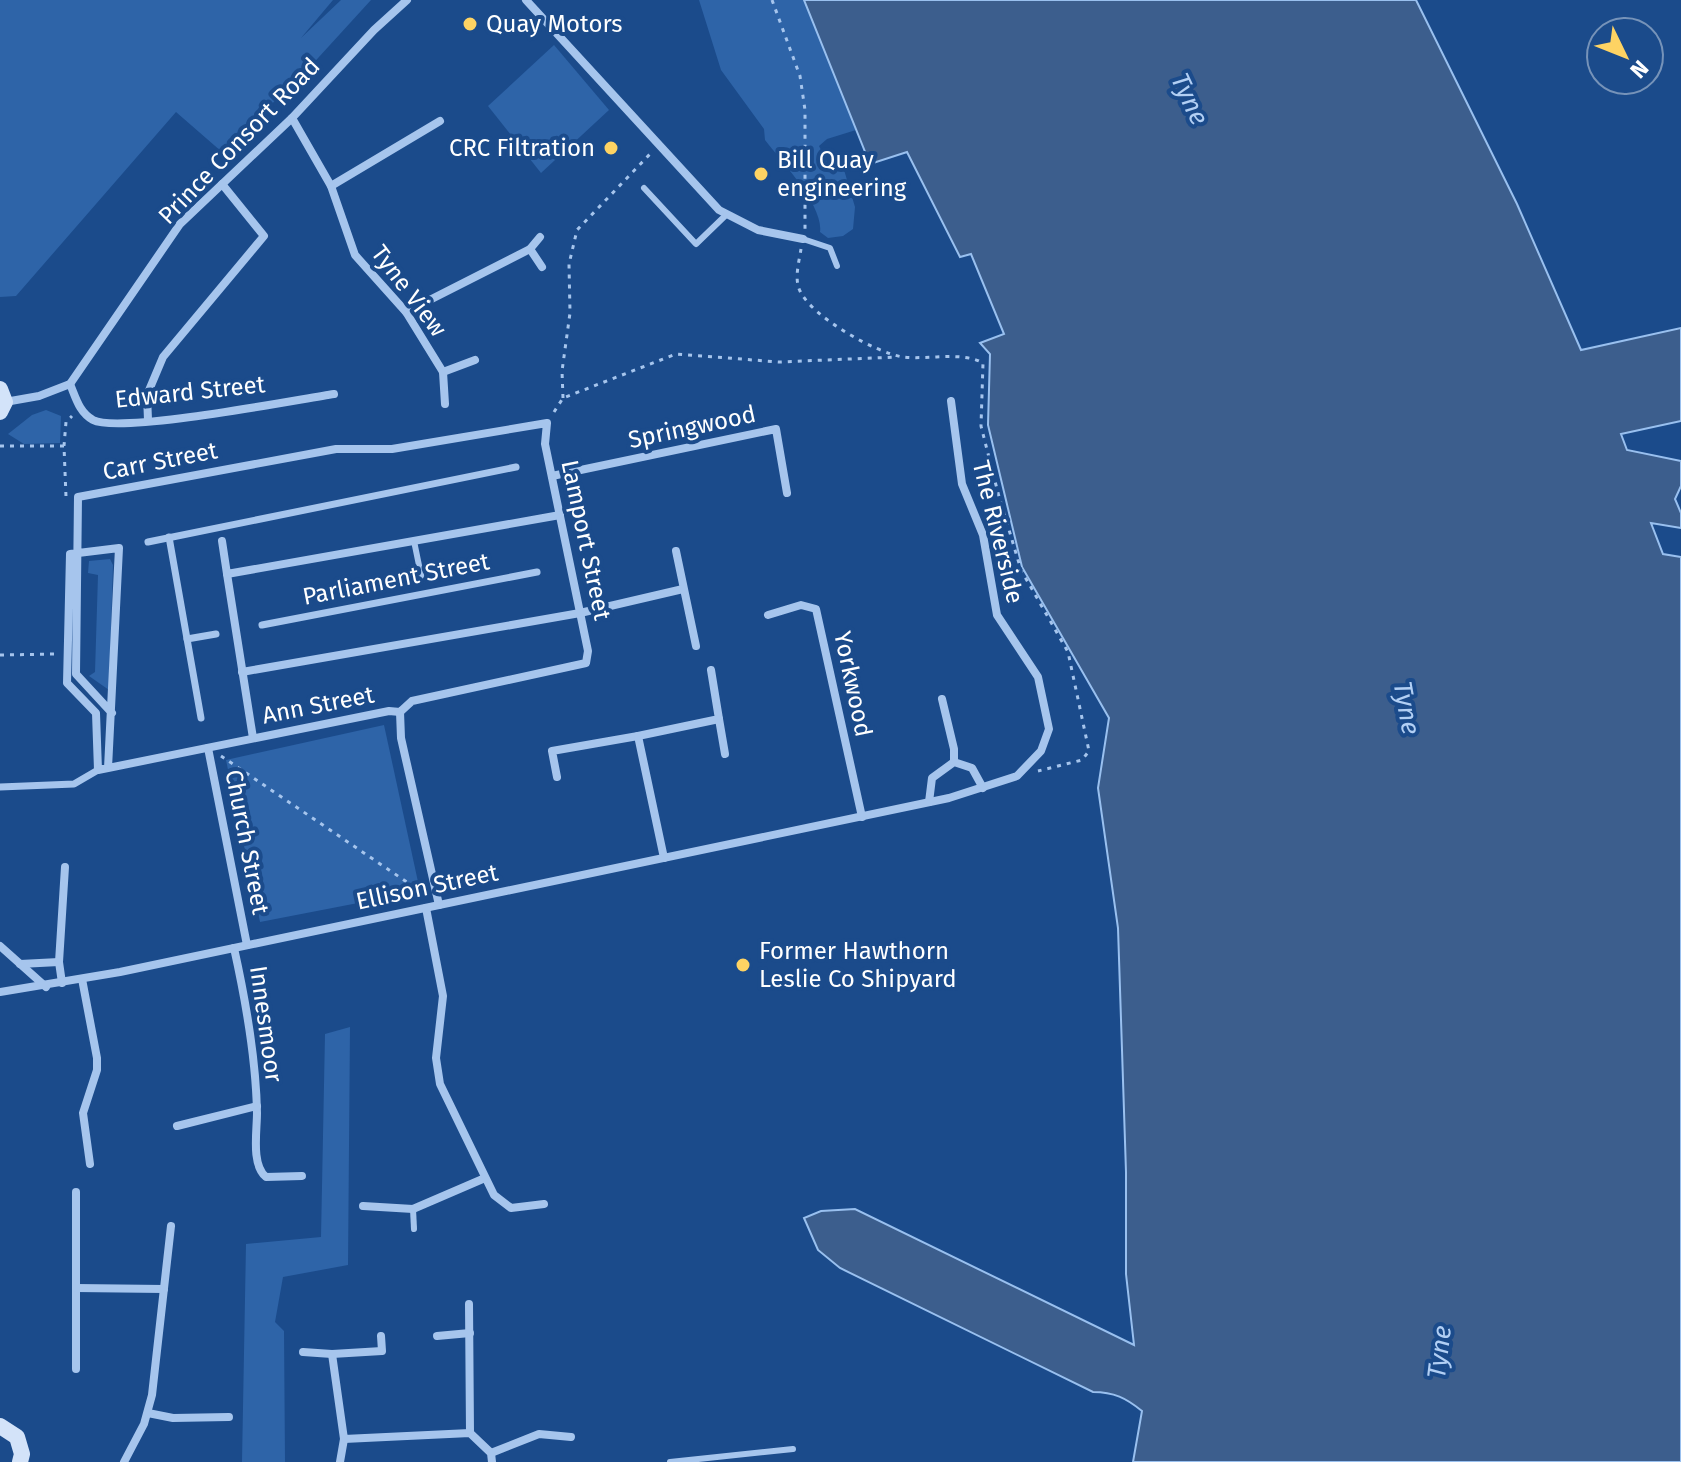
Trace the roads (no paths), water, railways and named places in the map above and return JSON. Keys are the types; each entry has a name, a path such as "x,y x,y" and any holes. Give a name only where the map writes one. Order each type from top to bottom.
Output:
{"main road":[{"path":"0,1426 17,1437 24,1461"}],"street":[{"name":"Prince Consort Road","path":"70,384 180,224 292,118 407,0"},
{"path":"526,0 727,214 758,230 803,239"},
{"name":"Tyne View","path":"292,118 331,186 355,255 406,312 443,372 445,404"},
{"path":"331,186 440,121"},
{"path":"148,420 147,395 163,357 264,236 222,184"},
{"path":"406,312 530,249 540,237"},
{"path":"530,249 542,267"},
{"path":"443,372 475,360"},
{"path":"2,401 27,399 70,384"},
{"name":"Edward Street","path":"70,384 80,409 95,421 148,420 334,394"},
{"name":"The Riverside","path":"951,401 962,484 983,535 997,615 1038,677 1049,729 1041,751 1026,769 1017,776 983,788"},
{"name":"Lamport Street","path":"547,423 545,444 588,651 586,663"},
{"name":"Carr Street","path":"98,770 96,713 67,683 70,554 78,553 78,497 336,449 392,449 547,423"},
{"name":"Springwood","path":"552,476 776,429 787,493"},
{"path":"148,542 516,467"},
{"path":"227,574 560,515"},
{"path":"169,537 201,718"},
{"path":"222,541 253,738"},
{"path":"0,787 74,784 98,770 108,768 112,713 119,548 78,553 76,674 112,713"},
{"path":"676,551 696,646"},
{"name":"Parliament Street","path":"262,625 537,572"},
{"path":"242,672 580,613 683,589"},
{"name":"Yorkwood","path":"768,615 801,605 816,609 862,817"},
{"path":"187,639 216,634"},
{"name":"Ann Street","path":"108,768 389,711 400,712 412,701 586,663"},
{"path":"711,670 725,754"},
{"path":"942,699 954,749 954,762"},
{"path":"400,712 401,738 439,905"},
{"path":"557,777 552,751 719,719"},
{"path":"638,736 664,858"},
{"name":"Church Street","path":"208,748 247,945"},
{"path":"929,802 932,778 954,762"},
{"path":"862,817 983,788 972,768 954,762"},
{"name":"Ellison Street","path":"0,992 46,987 862,817"},
{"path":"62,983 59,962 65,867"},
{"path":"426,908 443,996 436,1058 440,1084 494,1195 511,1208 544,1204"},
{"path":"0,946 46,987"},
{"name":"Innesmoor","path":"234,948 248,1014 260,1173 273,1179 302,1176"},
{"path":"20,964 59,962"},
{"path":"82,979 97,1058 97,1070 83,1113 90,1164"},
{"name":"Innesmoor","path":"177,1126 257,1106"},
{"path":"363,1206 413,1209 485,1178"},
{"path":"76,1192 76,1369"},
{"path":"124,1462 148,1413 171,1226"},
{"path":"76,1288 164,1289"},
{"path":"469,1304 470,1433 491,1458 539,1434 571,1437"},
{"path":"437,1336 470,1333"},
{"path":"303,1352 382,1351 381,1336"},
{"path":"332,1354 344,1439 340,1462"},
{"path":"148,1413 173,1418 229,1417"},
{"path":"344,1439 470,1433"}],"lane":[{"path":"644,188 696,244 727,214"},
{"path":"803,239 830,248 837,266"},
{"path":"414,541 422,580"},
{"path":"413,1209 414,1229"},
{"path":"670,1462 793,1449"}],"water":[{"name":"Tyne","path":"804,0 1416,0 1517,204 1581,350 1681,328 1681,421 1621,434 1627,450 1681,461 1681,486 1675,499 1681,513 1681,528 1651,523 1663,554 1681,557 1681,1462 1133,1462 1142,1411 1131,1403 1114,1395 1093,1392 840,1268 818,1250 804,1218 821,1211 855,1209 1134,1345 1126,1274 1118,928 1098,788 1109,718 1022,567 988,425 990,354 980,343 1004,334 971,254 960,257 907,152 870,164"}],"place":[{"name":"Quay Motors","path":"470,24"},
{"name":"CRC Filtration","path":"611,148"},
{"name":"Bill Quay engineering","path":"761,174"},
{"name":"Former Hawthorn Leslie Co Shipyard","path":"743,965"}]}
